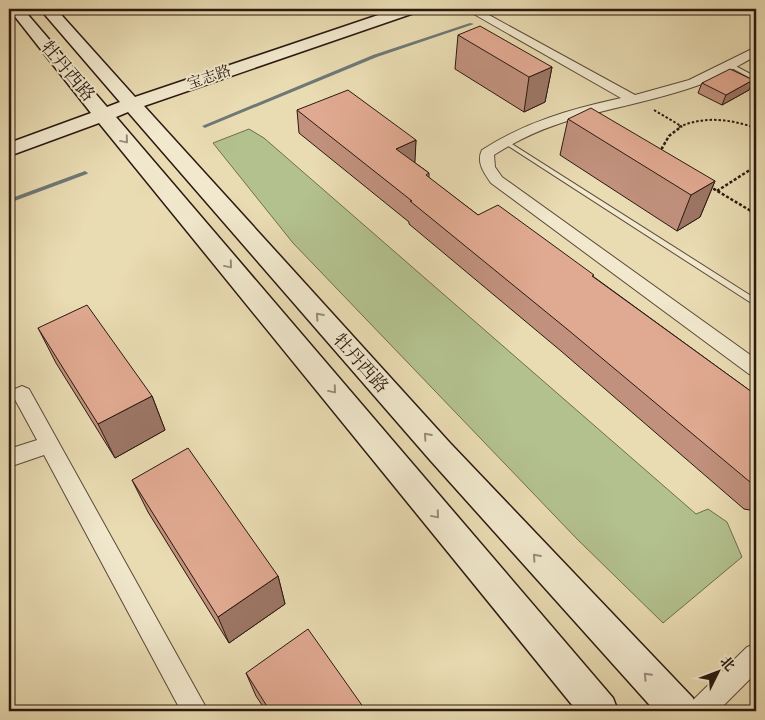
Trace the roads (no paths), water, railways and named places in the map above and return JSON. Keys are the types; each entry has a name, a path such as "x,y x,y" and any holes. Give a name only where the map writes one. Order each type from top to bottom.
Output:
{"street":[{"name":"牡丹西路","path":"15,9 600,711"},
{"name":"牡丹西路","path":"48,9 196,179 563,587 680,711"},
{"name":"宝志路","path":"9,150 132,104 411,9"},
{"path":"470,9 633,99"},
{"path":"756,51 685,86 594,108 540,124 504,140 487,153 488,167 496,180 756,369"},
{"path":"22,394 195,711"},
{"path":"9,458 50,444"},
{"path":"700,711 756,656"}],"lane":[{"path":"730,65 756,79"},
{"path":"504,140 756,303"}],"waterway":[{"path":"205,126 375,56 472,24"},
{"path":"9,201 85,173"}]}
